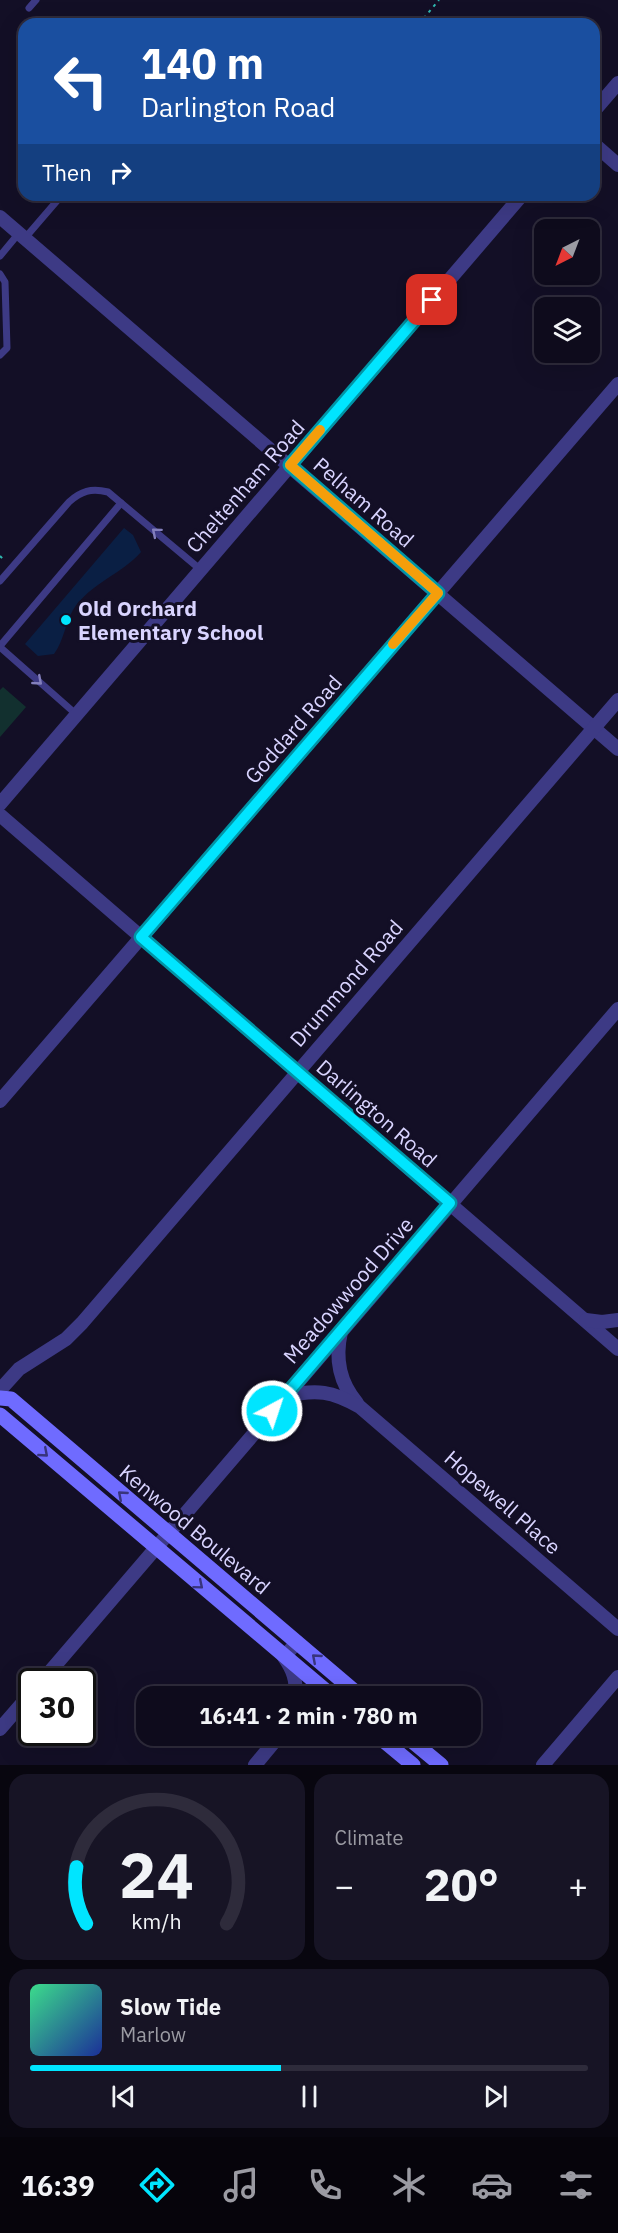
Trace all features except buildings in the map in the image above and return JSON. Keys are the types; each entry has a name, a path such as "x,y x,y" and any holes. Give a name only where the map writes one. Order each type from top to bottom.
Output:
{"street":[{"path":"600,104 618,83"},
{"path":"600,149 618,165"},
{"name":"Cheltenham Road","path":"0,804 517,201"},
{"name":"Pelham Road","path":"0,217 618,750"},
{"name":"Goddard Road","path":"0,1101 618,384"},
{"name":"Drummond Road","path":"0,1390 19,1369 66,1339 82,1323 618,700"},
{"name":"Darlington Road","path":"0,815 618,1349"},
{"name":"Meadowwood Drive","path":"53,1668 618,1009"},
{"path":"586,1320 603,1322 618,1320"},
{"name":"Hopewell Place","path":"341,1331 338,1365 347,1392 360,1407 618,1629"},
{"name":"Hopewell Place","path":"285,1396 312,1391 328,1393 342,1397 360,1407"},
{"name":"Kenwood Boulevard","path":"0,1398 10,1399 348,1686"},
{"name":"Kenwood Boulevard","path":"0,1415 320,1686"},
{"path":"296,1686 292,1669 285,1657 297,1642"},
{"path":"543,1765 618,1677"},
{"path":"0,1729 18,1708"},
{"path":"255,1765 271,1746"},
{"path":"390,1746 413,1765"},
{"path":"418,1746 441,1765"}],"lane":[{"path":"29,9 36,0"},
{"path":"0,256 56,201"},
{"path":"0,274 5,282 7,348 0,355"},
{"path":"0,581 69,502 78,494 89,489 108,492 201,570"},
{"path":"77,714 0,647 121,503"}],"path":[{"path":"424,18 439,0"}],"green space":[{"path":"3,687 26,707 0,737 0,690"}],"water":[{"path":"124,528 133,535 141,552 80,601 70,615 54,654 38,656 25,644"}],"slow traffic":[{"path":"320,430 290,465 438,593 393,644"}],"place":[{"name":"Old Orchard Elementary School","path":"66,620"}],"route":[{"path":"272,1411 450,1203 141,937 438,593 290,465 432,300"}]}
